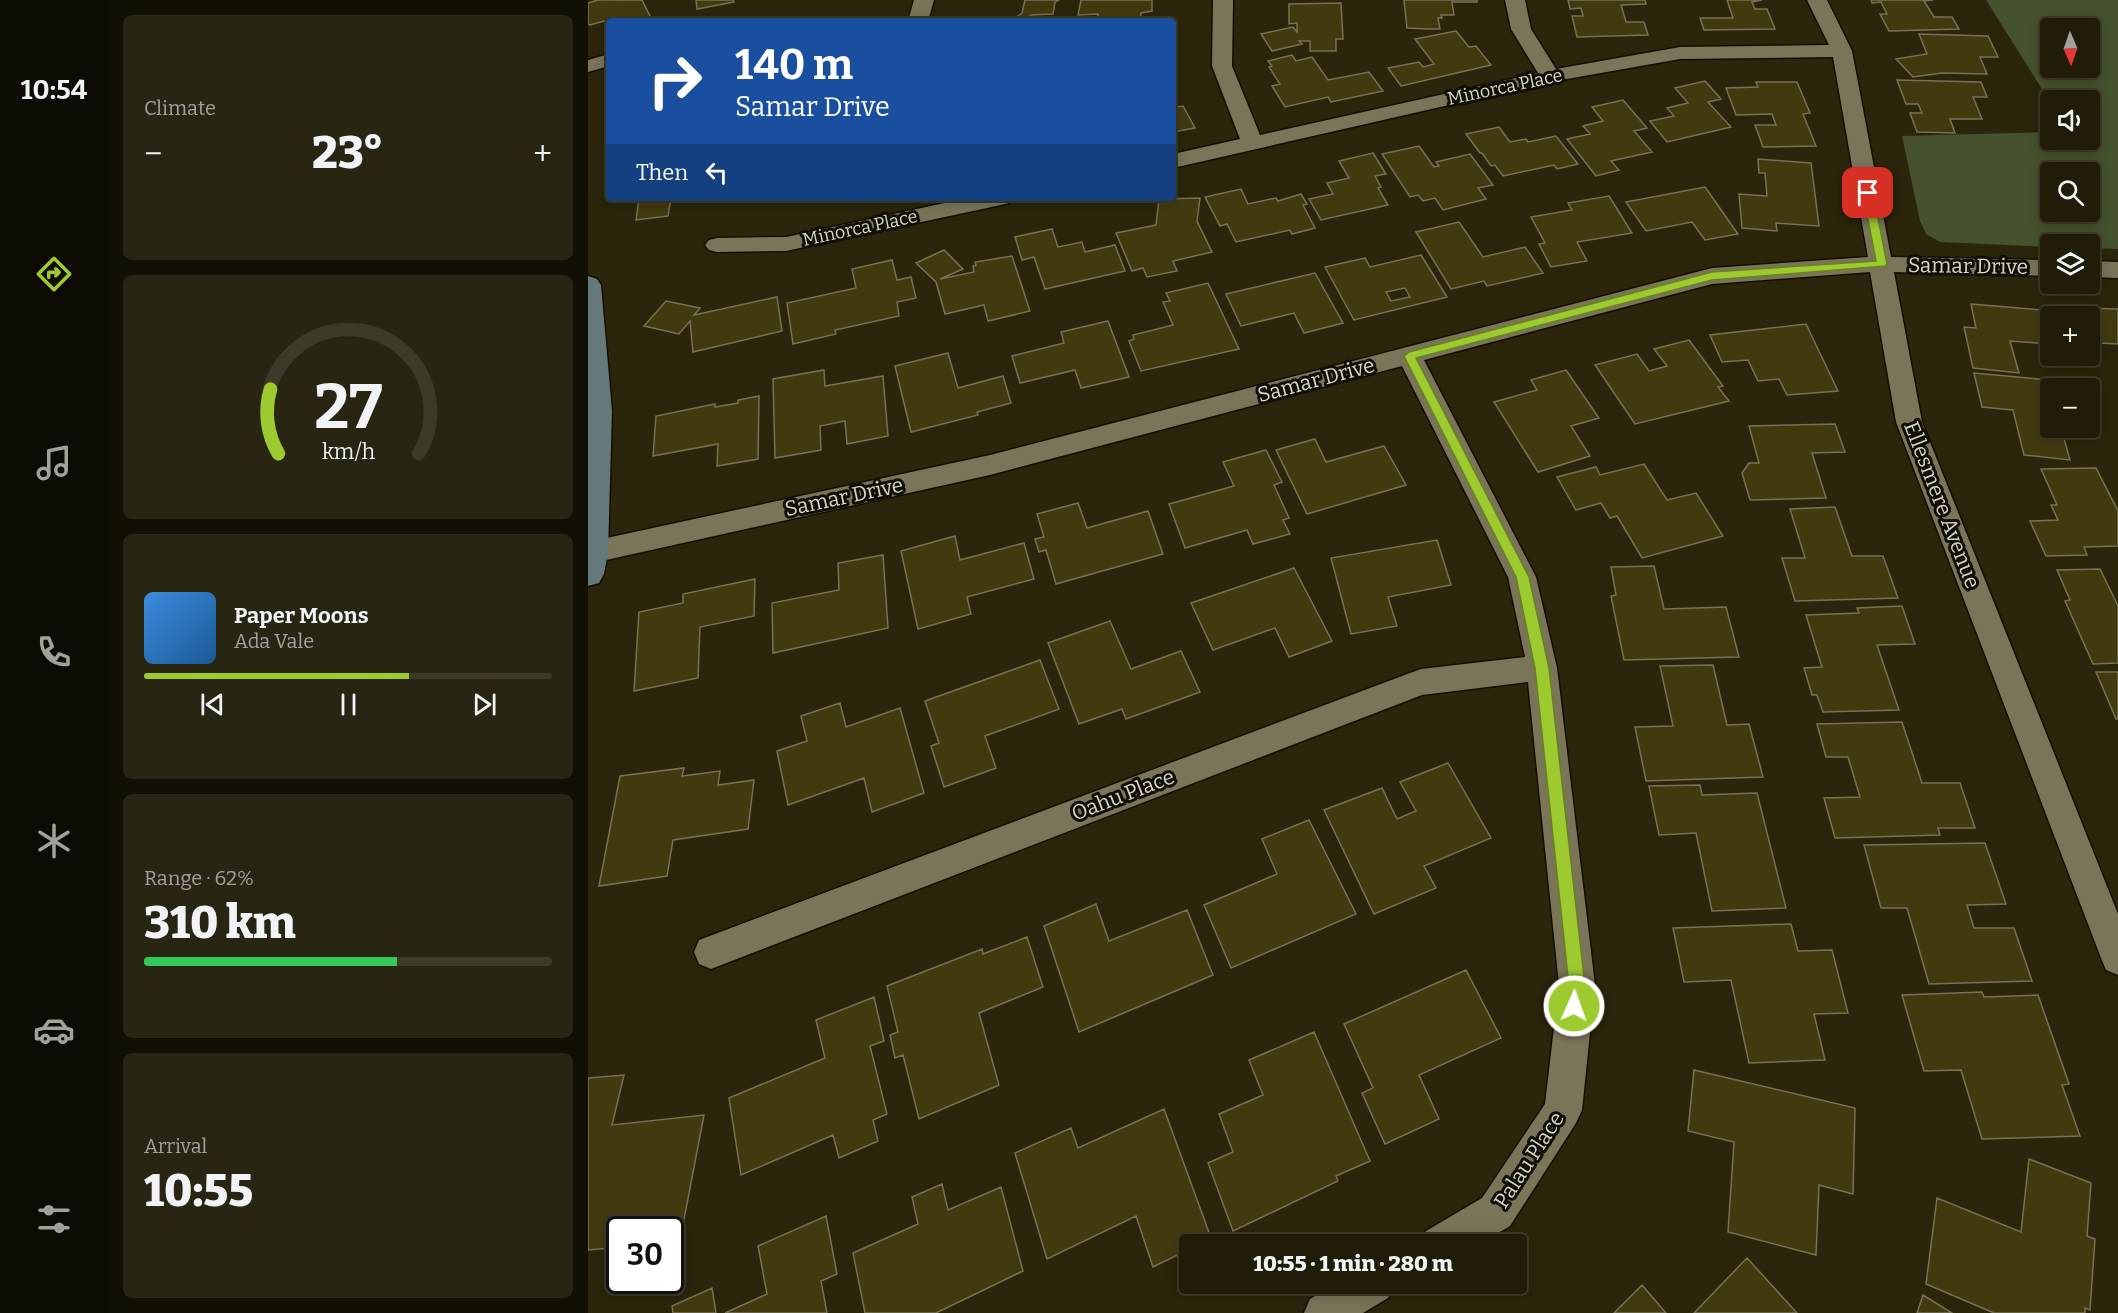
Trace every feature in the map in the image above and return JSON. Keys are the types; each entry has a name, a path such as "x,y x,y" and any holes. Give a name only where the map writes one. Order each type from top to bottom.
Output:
{"street":[{"path":"919,18 924,0"},
{"path":"1223,0 1222,66 1253,144"},
{"path":"1515,0 1521,29 1550,76"},
{"name":"Ellesmere Avenue","path":"1817,0 1842,51 1909,423 2118,958"},
{"name":"Minorca Place","path":"1176,160 1550,76 1680,53 1842,51"},
{"path":"588,66 606,61"},
{"name":"Minorca Place","path":"717,245 786,244 987,201"},
{"name":"Samar Drive","path":"589,560 990,465 1712,276 1881,264 2040,268"},
{"path":"2100,269 2118,270"},
{"path":"589,296 598,411 589,560"},
{"name":"Palau Place","path":"1409,356 1522,577 1542,668 1577,986 1563,1110 1496,1212 1459,1234"},
{"name":"Oahu Place","path":"711,952 1421,682 1542,668"},
{"path":"1324,1313 1357,1294"}],"green space":[{"path":"1986,0 2118,0 2118,249 2100,248 2100,234 2040,234 2040,247 1940,242 1926,234 1920,221 1902,136 2040,132 2040,150 2100,150 2100,90 2042,90"}],"building":[{"path":"598,0 642,0 651,18 606,18 606,21 590,25 588,24 588,3"},
{"path":"696,0 733,0 734,2 697,9"},
{"path":"1025,0 1059,0 1055,2 1053,14 1015,18 1022,13"},
{"path":"1081,0 1152,0 1152,11 1141,13 1140,18 1097,18 1098,14 1078,15"},
{"path":"1404,0 1477,0 1477,2 1452,2 1454,15 1441,15 1442,18 1438,18 1440,29 1428,29 1407,28"},
{"path":"1568,0 1645,0 1646,4 1621,5 1626,22 1644,22 1648,35 1577,37 1572,16 1583,16 1581,8 1570,9"},
{"path":"1727,0 1762,0 1752,2 1755,9 1767,9 1775,29 1704,30 1700,18 1733,18"},
{"path":"1871,0 1933,0 1924,1 1934,17 1952,17 1959,29 1889,31 1880,14 1887,14 1881,2 1872,3"},
{"path":"1341,3 1343,39 1336,39 1336,51 1310,51 1310,41 1299,41 1302,44 1272,51 1261,34 1293,27 1297,32 1297,23 1289,24 1289,4"},
{"path":"1456,31 1469,47 1476,46 1491,65 1401,86 1388,68 1419,62 1423,67 1434,64 1415,39"},
{"path":"1919,34 1988,36 1998,57 1980,57 1987,74 1942,73 1913,77 1896,59 1927,54"},
{"path":"1292,55 1296,61 1312,57 1328,80 1369,72 1383,91 1331,102 1328,97 1285,107 1272,86 1280,84 1269,67 1272,66 1268,61"},
{"path":"1897,80 1981,82 1987,97 1973,97 1982,119 1950,119 1955,133 1917,132 1910,113 1922,113 1918,104 1906,104"},
{"path":"1705,81 1721,99 1708,102 1731,127 1667,142 1650,121 1674,116 1667,108 1688,103 1675,88"},
{"path":"1756,82 1797,82 1810,113 1803,114 1816,146 1763,147 1755,125 1776,125 1772,114 1736,115 1726,88 1758,87"},
{"path":"1623,100 1647,128 1634,131 1652,152 1611,161 1619,170 1596,176 1567,139 1590,134 1583,126 1603,121 1592,107"},
{"path":"1176,105 1183,106 1195,128 1176,131"},
{"path":"1499,127 1510,142 1526,139 1528,142 1556,136 1578,164 1557,169 1554,165 1503,176 1495,165 1491,166 1466,134"},
{"path":"1419,146 1434,167 1439,166 1436,162 1470,154 1493,185 1478,188 1486,199 1443,210 1435,198 1423,201 1418,195 1410,197 1382,154"},
{"path":"1373,153 1386,174 1375,176 1381,187 1378,188 1388,205 1321,220 1309,199 1333,194 1327,183 1349,178 1339,161"},
{"path":"1758,159 1811,163 1819,226 1776,223 1777,231 1742,228 1739,194 1767,196 1765,173 1759,173"},
{"path":"1705,187 1738,234 1705,240 1692,222 1646,231 1626,202"},
{"path":"1241,189 1248,204 1276,198 1278,201 1301,194 1307,204 1303,205 1315,228 1292,234 1290,230 1236,242 1227,224 1220,226 1205,197"},
{"path":"1609,196 1632,233 1577,242 1587,261 1551,267 1539,244 1545,243 1531,217 1572,210 1568,203"},
{"path":"1200,198 1197,221 1212,252 1173,261 1177,271 1147,277 1143,268 1132,271 1116,233 1156,225 1159,201 1176,201 1176,199"},
{"path":"639,201 670,201 668,216 636,220"},
{"path":"1459,222 1483,257 1525,247 1543,273 1487,286 1484,281 1451,289 1416,232"},
{"path":"1052,229 1058,247 1082,242 1085,252 1115,245 1125,271 1045,289 1034,257 1022,260 1015,237"},
{"path":"944,250 963,269 940,279 974,272 975,262 1012,256 1030,311 988,321 984,305 945,314 936,282 916,263"},
{"path":"1421,255 1447,297 1354,320 1325,267 1365,258 1370,267","holes":["1405,288 1410,297 1391,301 1386,292"]},
{"path":"892,260 897,280 911,277 916,298 897,302 899,316 835,330 836,334 793,344 787,303 856,288 852,269"},
{"path":"1315,273 1343,323 1304,333 1294,313 1241,326 1226,294"},
{"path":"1208,283 1239,349 1141,371 1129,341 1134,339 1133,335 1173,325 1163,302 1170,301 1166,293"},
{"path":"777,297 782,331 693,352 690,321 679,334 644,326 666,301 700,308 694,315"},
{"path":"1971,304 2040,310 2040,343 2010,341 2019,373 1973,368 1964,327 1976,328"},
{"path":"2100,308 2118,309 2118,344 2100,343"},
{"path":"1108,321 1129,377 1081,388 1075,370 1020,383 1012,356 1064,343 1061,332"},
{"path":"1806,324 1838,391 1787,395 1779,379 1758,381 1748,360 1722,362 1710,335"},
{"path":"1689,340 1723,386 1718,387 1729,401 1635,424 1595,365 1637,354 1649,371 1667,366 1654,349"},
{"path":"948,353 958,388 1003,376 1011,403 977,412 978,415 911,432 895,366"},
{"path":"824,370 825,386 883,376 888,436 847,444 845,421 820,426 821,450 775,458 773,379"},
{"path":"1566,370 1599,418 1571,426 1590,456 1538,472 1494,402 1537,390 1531,380"},
{"path":"1974,373 2040,379 2040,438 2064,438 2070,460 2024,455 2013,410 1982,407"},
{"path":"759,396 758,459 717,466 718,444 653,456 656,416 715,404 715,407 738,403 738,400"},
{"path":"1835,424 1845,452 1812,453 1826,498 1750,500 1742,473 1749,463 1759,463 1749,426"},
{"path":"1315,439 1326,462 1384,446 1406,485 1307,514 1276,450"},
{"path":"1266,450 1282,482 1274,485 1289,518 1283,520 1290,534 1253,544 1247,530 1185,548 1169,504 1234,486 1223,462"},
{"path":"1644,464 1667,500 1696,493 1723,536 1642,558 1617,516 1610,518 1601,503 1576,510 1557,477 1596,467 1600,475"},
{"path":"2096,468 2118,511 2118,546 2084,547 2087,555 2046,556 2030,521 2058,520 2051,505 2057,505 2041,469"},
{"path":"1078,503 1087,528 1148,511 1163,554 1056,584 1046,550 1039,552 1035,539 1044,537 1037,514"},
{"path":"1835,507 1852,556 1883,556 1898,598 1795,601 1782,558 1805,558 1790,509"},
{"path":"955,536 960,560 1024,543 1034,579 967,597 971,614 918,629 901,551"},
{"path":"1437,540 1451,585 1388,597 1397,626 1351,634 1331,558"},
{"path":"883,555 888,628 773,653 772,603 839,590 838,563"},
{"path":"1654,566 1664,609 1726,607 1739,657 1624,660 1611,596 1616,595 1611,567"},
{"path":"1294,568 1332,641 1289,657 1275,628 1213,650 1191,603"},
{"path":"2100,569 2118,606 2118,663 2093,664 2065,601 2070,600 2057,570"},
{"path":"755,579 754,616 700,627 698,678 634,691 639,612 683,603 683,594"},
{"path":"1902,606 1915,644 1877,645 1899,710 1823,712 1817,695 1812,695 1804,668 1822,667 1806,615 1859,613 1857,608"},
{"path":"1110,621 1131,669 1181,651 1200,692 1126,719 1122,709 1079,724 1048,643"},
{"path":"1040,660 1059,709 985,736 996,768 944,787 931,746 939,743 925,701"},
{"path":"1713,665 1727,725 1749,724 1763,777 1646,781 1635,727 1673,726 1660,666"},
{"path":"2096,672 2118,672 2118,719 2116,719"},
{"path":"840,703 846,727 900,708 924,793 872,812 864,778 788,805 777,751 807,741 801,716"},
{"path":"1902,722 1922,783 1960,783 1975,828 1938,828 1940,835 1835,838 1824,798 1860,797 1848,757 1826,757 1817,724"},
{"path":"1448,763 1491,838 1424,866 1436,888 1374,914 1324,810 1382,788 1397,819 1416,811 1400,782"},
{"path":"684,768 682,776 720,771 718,785 754,780 748,829 673,840 667,876 599,886 620,776"},
{"path":"1700,785 1702,795 1757,793 1786,908 1712,911 1696,833 1659,835 1649,786"},
{"path":"1309,820 1356,914 1231,968 1204,905 1277,874 1262,839"},
{"path":"1985,843 2006,904 1967,905 1974,928 2014,928 2032,981 1929,984 1907,908 1881,908 1864,845"},
{"path":"1096,904 1109,941 1187,910 1213,975 1079,1032 1044,926"},
{"path":"1791,924 1798,951 1832,950 1848,1013 1814,1014 1825,1060 1749,1063 1731,980 1684,982 1673,928"},
{"path":"1027,937 1043,987 979,1013 999,1085 919,1119 903,1055 895,1058 890,1035 898,1032 887,986 982,949 983,954"},
{"path":"1466,970 1501,1038 1419,1075 1439,1119 1385,1144 1362,1093 1373,1088 1344,1024"},
{"path":"1982,992 1984,997 2038,995 2069,1084 2062,1085 2080,1136 1982,1139 1961,1070 1924,1071 1902,995"},
{"path":"874,997 884,1041 870,1046 887,1114 873,1120 878,1141 839,1158 833,1135 741,1175 729,1098 825,1058 816,1020"},
{"path":"1314,1032 1370,1161 1336,1176 1338,1181 1233,1231 1208,1163 1233,1152 1219,1114 1263,1095 1249,1060"},
{"path":"1694,1070 1855,1108 1853,1194 1819,1185 1816,1255 1728,1232 1734,1142 1688,1131"},
{"path":"624,1075 612,1125 704,1115 684,1219 684,1216 606,1216 606,1248 588,1250 588,1078"},
{"path":"1164,1109 1210,1234 1179,1234 1179,1254 1153,1267 1136,1216 1047,1259 1015,1153 1071,1128 1078,1148"},
{"path":"2029,1159 2091,1183 2087,1236 2095,1239 2090,1310 2085,1308 2085,1313 1994,1313 1926,1284 1937,1198 2021,1232"},
{"path":"942,1184 948,1210 1001,1187 1023,1271 936,1313 865,1313 853,1253 918,1224 912,1197"},
{"path":"826,1216 837,1274 821,1281 827,1313 725,1313 767,1294 758,1246"},
{"path":"1747,1258 1797,1313 1694,1313"},
{"path":"1642,1285 1666,1313 1614,1313"},
{"path":"712,1288 716,1313 673,1313 672,1306"},
{"path":"1923,1295 1952,1313 1917,1313"}],"route":[{"path":"1574,1006 1577,986 1542,668 1522,577 1409,356 1712,276 1881,264 1868,193"}]}
